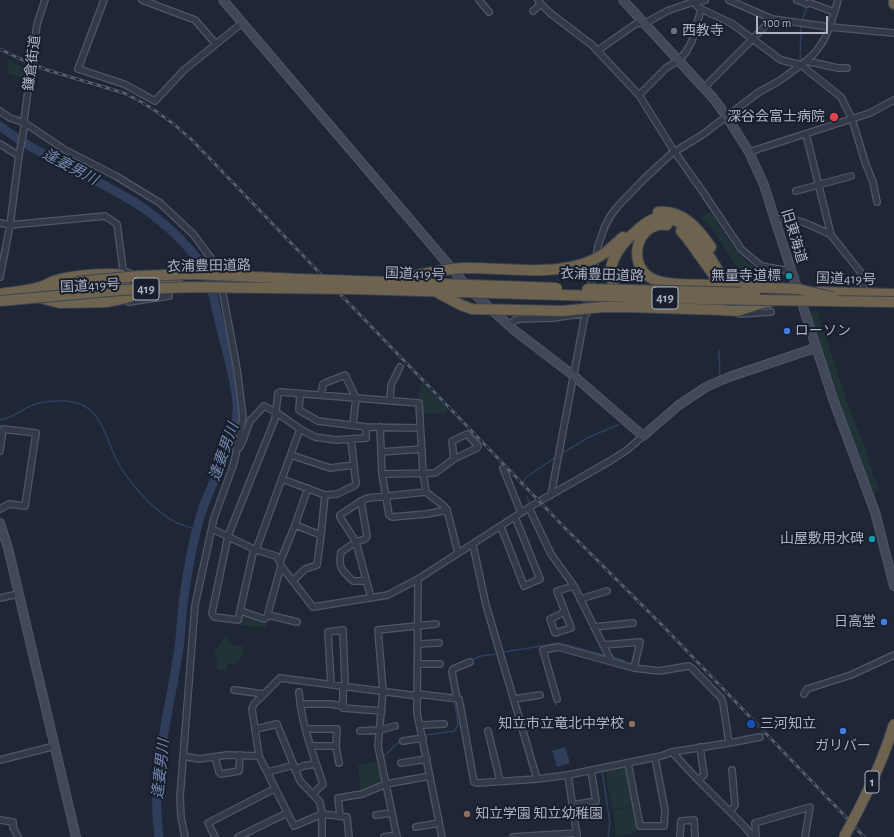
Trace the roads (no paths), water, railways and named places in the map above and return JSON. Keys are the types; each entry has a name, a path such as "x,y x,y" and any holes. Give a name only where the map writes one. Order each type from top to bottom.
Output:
{"highway":[{"name":"衣浦豊田道路","path":"370,282 464,268 554,270 582,264 605,253 644,217 656,212 672,212 688,220 702,233 735,284"},
{"name":"419","path":"797,292 748,289 726,280 721,275 698,240 688,229 681,224 665,218 651,220 634,233 618,250 611,266 611,280 620,295 633,302 719,306 807,305 832,299"},
{"name":"衣浦豊田道路","path":"801,303 751,302 728,292 713,276 688,238 678,228 668,225 660,225 649,229 641,237 638,244 637,258 644,274 652,279 662,282 710,285 798,289 832,299"},
{"name":"国道419号","path":"0,294 41,287 60,280 108,274 179,284 296,284"},
{"name":"衣浦豊田道路","path":"41,287 111,278 170,274 247,276 296,284"},
{"name":"衣浦豊田道路","path":"0,294 126,282 179,280 296,284 436,292 701,299 894,298"},
{"name":"衣浦豊田道路","path":"0,300 121,290 370,282 832,299 894,304"},
{"name":"国道419号","path":"0,300 44,298 60,303 106,302 179,284"},
{"name":"衣浦豊田道路","path":"44,298 270,291 296,284"},
{"name":"国道419号","path":"358,286 470,290"},
{"name":"衣浦豊田道路","path":"436,292 460,305 472,309 563,311 602,307 630,307 738,310 765,302"},
{"name":"国道419号","path":"797,292 863,292 894,294"},
{"name":"国道419号","path":"801,303 894,304"},
{"name":"1","path":"844,837 867,793 890,739 894,724"},
{"name":"1","path":"851,837 872,797 894,745"}],"street":[{"name":"鎌倉街道","path":"19,156 37,24 45,0"},
{"path":"104,0 78,69 124,84 155,101 184,70 242,23"},
{"path":"142,0 195,20 216,44"},
{"path":"222,0 470,290 509,325 574,376 643,436"},
{"path":"489,0 481,2 489,12"},
{"name":"旧東海道","path":"622,0 704,88 727,117 749,152 764,185 815,348 875,512 894,586"},
{"path":"597,51 618,38 637,22 644,24 667,11 690,3 708,0"},
{"path":"729,0 772,19 830,27 894,33"},
{"path":"797,0 809,2 834,12"},
{"path":"551,495 598,246 602,233 611,215 644,179 674,151 702,135 759,92 779,81 806,61 822,45 830,27 838,0"},
{"path":"533,11 539,2 592,45 639,95 674,151 742,249 761,266 784,270 790,269"},
{"path":"696,2 697,6 701,9 731,23 781,60 801,64 841,97 852,119 877,202"},
{"path":"639,95 666,68 679,60 686,52 692,41 701,9"},
{"path":"704,88 772,19"},
{"path":"806,61 838,68 847,68"},
{"path":"749,152 870,113 894,100"},
{"path":"0,111 65,150 116,176 160,203 193,234 205,249 216,265 221,284 237,369 243,418 234,463 214,518 195,605 180,797 181,817 185,837"},
{"path":"806,134 831,235 862,274 864,280 863,292"},
{"path":"0,144 19,156 10,225 0,278"},
{"path":"796,191 851,176"},
{"path":"0,223 10,225 105,216 117,224 122,269 129,273 157,271 166,272 167,279"},
{"path":"775,220 780,218 791,220 812,226 831,235"},
{"path":"127,303 169,296 168,290"},
{"path":"509,325 518,319 547,318 617,311 723,314 771,312"},
{"path":"212,529 256,550 276,556 313,607 388,596 473,545 529,508 621,454 679,405 706,387 729,377 815,348"},
{"path":"390,400 391,385 400,367"},
{"path":"321,395 323,384 345,375 356,398 353,424"},
{"path":"300,428 256,550 253,553 238,620 214,617 212,613 228,536 275,419 278,393 390,400 419,404 423,473 426,492"},
{"path":"300,394 299,410 318,421 380,427 420,428"},
{"path":"237,451 250,421 264,406 315,437 336,440 366,438 366,426"},
{"path":"243,418 256,414"},
{"path":"380,427 382,474 389,515 392,517 427,514 447,510"},
{"path":"0,451 3,430 36,433 25,506 9,504 0,509"},
{"path":"382,474 435,473 454,460 477,448 478,446 467,434 452,440 454,460"},
{"path":"282,479 324,495 337,494 354,486 356,484 351,439"},
{"path":"381,452 422,449"},
{"path":"291,455 330,468 354,465"},
{"path":"503,468 521,513"},
{"path":"241,611 264,619 268,614 281,564 308,488"},
{"path":"371,598 356,542 340,517 340,515 361,501 368,498 386,495 426,492 447,510 458,553"},
{"path":"293,581 305,569 317,566 324,495"},
{"path":"361,501 367,536 341,552 339,563 340,568 353,581 366,581"},
{"path":"529,508 550,554 574,586 611,661"},
{"path":"501,527 524,586 540,579 515,517"},
{"path":"0,523 4,547 18,594 76,837"},
{"path":"295,525 321,535"},
{"path":"473,545 486,605 501,661 514,699 537,779"},
{"path":"418,579 417,713 442,837"},
{"path":"565,612 557,591 574,586"},
{"path":"580,599 607,591"},
{"path":"0,598 18,594"},
{"path":"268,614 297,622"},
{"path":"594,627 633,623"},
{"path":"384,837 396,836 378,746 383,691 378,630 436,624"},
{"path":"331,684 328,632 343,630 345,683 343,686 343,706"},
{"path":"603,645 640,642 634,668"},
{"path":"418,644 439,643"},
{"path":"557,698 543,650 558,647 634,668 659,671 689,666 721,698 729,743"},
{"path":"804,694 807,689 851,675 894,655"},
{"path":"470,662 456,667 452,672 457,699 459,699 474,782 537,779 568,775 655,758 672,752 760,737"},
{"path":"418,664 440,664"},
{"path":"349,837 347,817 322,814 294,826 259,756 252,709 254,704 280,678 457,699"},
{"path":"234,690 264,694"},
{"path":"299,692 300,704 310,746 323,784 313,794"},
{"path":"514,699 540,695"},
{"path":"300,704 330,704 343,706 343,708 382,711"},
{"path":"256,729 277,724 300,781 320,802 322,814 322,837"},
{"path":"420,726 444,724"},
{"path":"360,731 380,730 394,726"},
{"path":"306,729 337,729 336,746 339,763"},
{"path":"488,731 500,781"},
{"path":"403,741 423,738"},
{"path":"0,760 55,746"},
{"path":"310,746 336,746"},
{"path":"698,780 704,775 700,747"},
{"path":"672,752 755,837"},
{"path":"183,756 199,759 227,755 259,756"},
{"path":"215,757 218,772 221,774 239,771 240,756"},
{"path":"628,763 640,826 664,826 665,810 655,758"},
{"path":"401,763 427,759"},
{"path":"268,772 316,764"},
{"path":"573,806 596,801 591,770"},
{"path":"730,812 735,805 732,770"},
{"path":"512,837 577,835 568,775"},
{"path":"340,816 338,798 362,794 386,784 430,776"},
{"path":"215,837 208,823 274,788"},
{"path":"755,837 755,823 810,807 805,837"},
{"path":"376,815 392,812"},
{"path":"238,837 287,813"},
{"path":"0,820 13,822 13,827 18,837"},
{"path":"680,837 681,821 694,820 695,837"},
{"path":"416,827 439,822"}],"water":[{"path":"565,747 570,763 557,767 552,751"}],"waterway":[{"path":"802,21 807,6"},
{"path":"800,62 801,26"},
{"name":"逢妻男川","path":"0,126 45,155 133,202 169,228 185,244 195,255 209,281 231,368 236,392 237,412 232,438 205,501 190,559 183,604 179,648 159,769 157,792 159,837"},
{"path":"719,350 720,377"},
{"path":"0,420 32,405 47,402 67,401 78,403 87,408 100,422 121,468 141,494 167,517 177,523 197,531"},
{"path":"561,454 589,437 618,425"},
{"path":"522,485 526,477 556,457"},
{"path":"527,497 530,504"},
{"path":"504,652 559,643 604,655"},
{"path":"471,660 481,656 496,654"},
{"path":"613,657 625,661"},
{"path":"450,673 451,667 456,665"},
{"path":"547,676 556,705"},
{"path":"426,735 454,731 458,725 455,703"},
{"path":"383,757 401,740"},
{"path":"602,770 610,823 608,837"}],"railway":[{"path":"0,49 47,70 124,93 142,102 175,125 190,138 565,528 662,625 864,837"}],"place":[{"name":"西教寺","path":"674,31"},
{"name":"深谷会富士病院","path":"834,117"},
{"name":"無量寺道標","path":"789,276"},
{"name":"ローソン","path":"787,331"},
{"name":"山屋敷用水碑","path":"872,539"},
{"name":"日高堂","path":"884,622"},
{"name":"知立市立竜北中学校","path":"632,724"},
{"name":"三河知立","path":"751,724"},
{"name":"ガリバー","path":"843,731"},
{"name":"知立学園 知立幼稚園","path":"467,814"}]}
